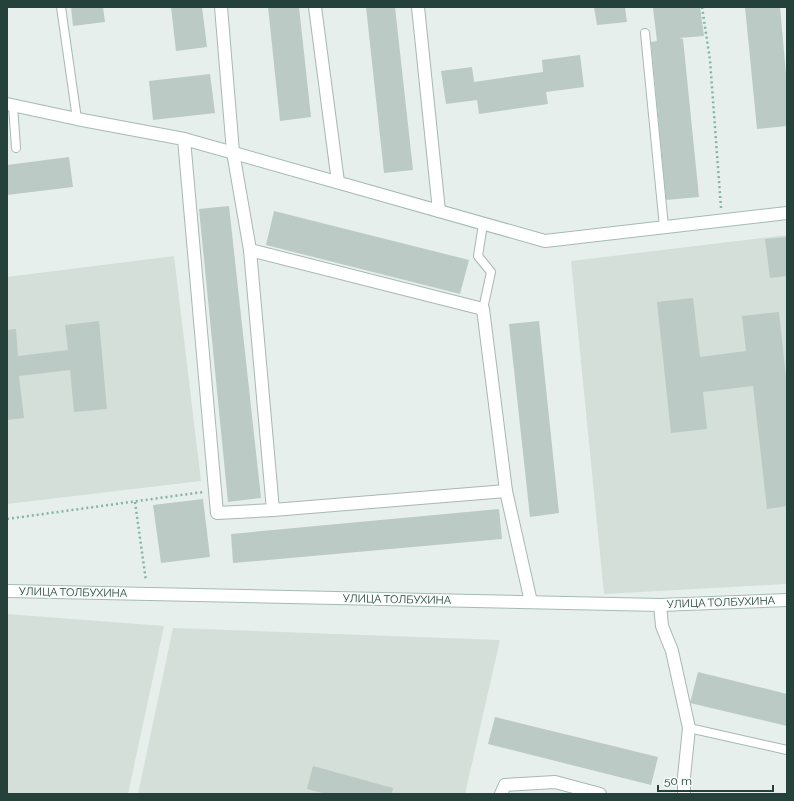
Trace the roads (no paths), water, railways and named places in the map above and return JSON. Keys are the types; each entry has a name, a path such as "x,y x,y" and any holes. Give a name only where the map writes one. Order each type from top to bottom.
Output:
{"street":[{"path":"221,7 233,152 250,250 273,510"},
{"path":"315,7 338,182"},
{"path":"418,7 439,211"},
{"path":"10,104 77,119 184,138 544,241 787,213"},
{"path":"184,138 217,512 273,510 506,491"},
{"path":"250,250 483,309 506,491 530,602"},
{"name":"УЛИЦА ТОЛБУХИНА","path":"7,591 660,605 787,600"},
{"path":"660,605 662,626 672,651 689,728 684,777 684,794"},
{"path":"501,794 505,785 556,782 600,794"}],"lane":[{"path":"61,7 77,119"},
{"path":"645,33 664,227"},
{"path":"10,104 16,148"},
{"path":"483,309 490,272 478,256 484,224"},
{"path":"689,728 787,750"}]}
